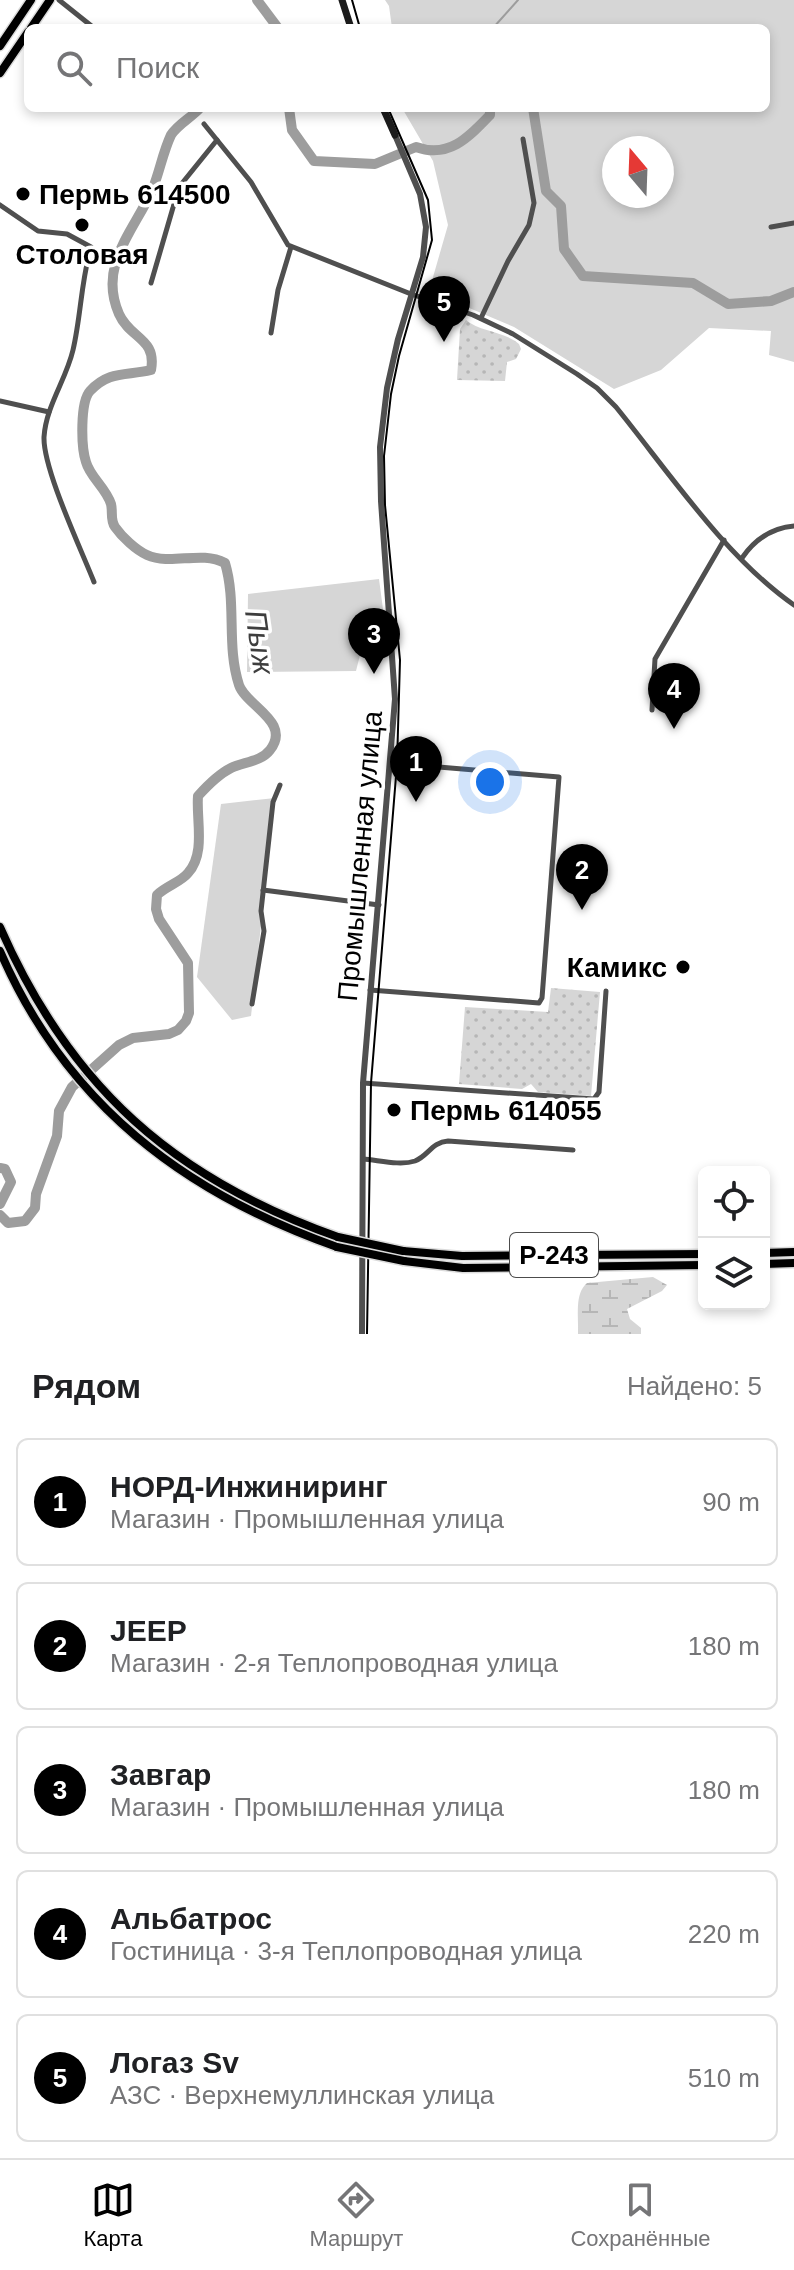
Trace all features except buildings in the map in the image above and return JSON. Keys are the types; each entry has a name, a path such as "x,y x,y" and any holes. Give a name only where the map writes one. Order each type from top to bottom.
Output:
{"main road":[{"path":"0,46 31,0"},
{"path":"34,24 50,0"},
{"path":"342,0 350,24"},
{"path":"0,73 24,39"},
{"name":"Промышленная улица","path":"385,112 395,135"},
{"name":"Р-243","path":"0,927 27,986 70,1059"},
{"name":"Р-243","path":"0,951 30,1011 143,1144 190,1178 258,1217 337,1247 463,1268 698,1265"},
{"name":"Р-243","path":"95,1088 195,1170 259,1205 338,1237 404,1256 698,1254"},
{"path":"770,1253 794,1252"},
{"path":"770,1264 794,1263"}],"street":[{"path":"59,0 89,24"},
{"path":"204,124 251,182 281,236 291,247 481,318 513,334 597,388 724,540 794,605"},
{"name":"Промышленная улица","path":"362,1334 363,1083 391,763 395,672 381,501 380,447 387,388 423,257 426,227 420,194 395,135"},
{"path":"481,318 529,225 534,203 523,139"},
{"path":"151,283 179,187 217,140"},
{"path":"0,205 38,231 67,234 91,247 82,284 73,351 49,412 44,438 47,461 94,582"},
{"path":"771,227 794,223"},
{"path":"271,333 278,290 291,247"},
{"path":"0,401 49,412"},
{"path":"742,558 753,542 778,527 794,526"},
{"path":"652,710 655,659 724,540"},
{"path":"370,990 539,1003 543,985 559,777 391,763"},
{"path":"252,1004 264,931 261,911 273,802 280,785"},
{"path":"263,890 379,905"},
{"path":"363,1083 597,1098 606,991"},
{"path":"362,1159 410,1162 437,1143 448,1141 573,1150"}],"green space":[{"path":"385,0 794,0 794,362 769,355 771,331 709,328 661,370 614,389 514,327 429,291 448,225 433,161 404,112 770,112 770,24 391,24"},
{"path":"466,320 519,344 521,349 516,359 507,362 505,381 457,380 460,329"},
{"path":"379,579 388,647 362,647 356,671 247,672 248,594"},
{"path":"275,798 251,1016 232,1020 197,977 221,804"},
{"path":"551,988 600,992 591,1096 538,1092 531,1084 522,1089 459,1084 465,1007 548,1012"},
{"path":"653,1277 667,1285 662,1291 627,1309 630,1319 641,1328 641,1334 578,1334 580,1293 587,1283"}],"waterway":[{"name":"Пыж","path":"257,0 275,24"},
{"path":"497,24 518,0"},
{"name":"Пыж","path":"0,1215 8,1223 25,1221 35,1208 36,1194 57,1136 59,1111 72,1087 119,1045 133,1038 169,1034 186,1021 189,1013 188,963 159,919 157,895 185,876 194,865 199,846 198,796 227,771 266,754 275,740 272,723 239,685 233,655 229,578 225,563 206,558 157,558 134,547 113,524 111,504 84,455 83,414 90,391 111,377 151,370 150,351 119,314 113,296 113,279 121,248 153,188 171,135 195,112"},
{"path":"290,112 292,130 314,161 375,164 416,147 439,150 458,144 490,112"},
{"path":"534,112 546,191 561,206 564,249 583,276 693,283 728,304 771,301 794,292"},
{"name":"Пыж","path":"0,1168 5,1169 11,1182 0,1204"}],"tram line":[{"path":"352,0 359,24"},
{"path":"367,1334 371,1083 397,764 400,660 385,505 384,456 399,356 432,240 428,200 390,112"}],"place":[{"name":"Пермь 614500","path":"23,194"},
{"name":"Столовая","path":"82,225"},
{"name":"Логаз Sv","path":"444,342"},
{"name":"Завгар","path":"374,674"},
{"name":"Альбатрос","path":"674,729"},
{"name":"НОРД-Инжиниринг","path":"416,802"},
{"name":"JEEP","path":"582,910"},
{"name":"Камикс","path":"683,967"},
{"name":"Пермь 614055","path":"394,1110"}]}
